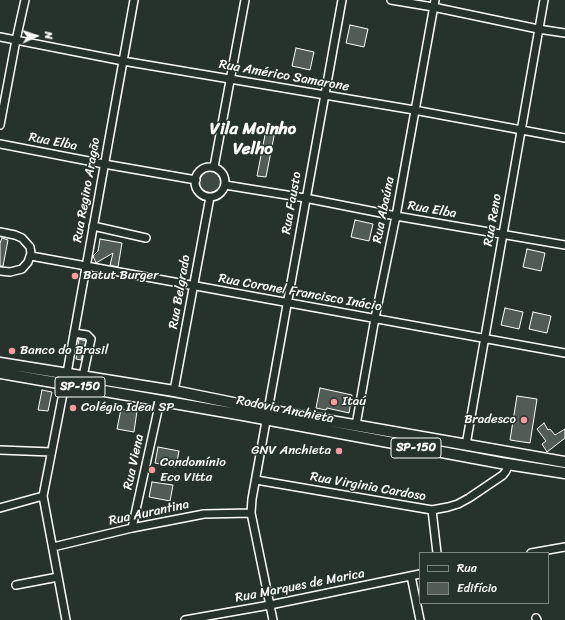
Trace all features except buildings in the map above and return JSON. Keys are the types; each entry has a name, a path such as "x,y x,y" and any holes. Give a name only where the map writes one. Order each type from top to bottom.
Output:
{"highway":[{"name":"Rodovia Anchieta","path":"0,363 174,391 268,415 508,464 565,473"},
{"name":"Rodovia Anchieta","path":"0,373 160,401 356,425 565,462"}],"street":[{"path":"0,125 25,0"},
{"name":"Rua Regino Aragão","path":"43,496 67,374 134,0"},
{"path":"214,167 245,0"},
{"name":"Rua Fausto","path":"251,513 305,198 342,0"},
{"path":"391,0 434,4 538,30 565,33"},
{"name":"Rua Reno","path":"466,445 544,0"},
{"name":"Rua Abaúna","path":"356,425 375,318 396,216 434,4"},
{"name":"Rua Américo Samarone","path":"0,38 123,61 414,110 565,138"},
{"name":"Rua Elba","path":"0,144 196,180"},
{"path":"209,167 214,167 222,172 225,185 224,189 218,195 210,197 199,191 196,180 200,171 209,167"},
{"name":"Rua Elba","path":"225,185 565,245"},
{"name":"Rua Belgrado","path":"174,391 210,197"},
{"path":"93,226 146,238"},
{"path":"0,232 22,238 30,247 31,256 22,269 10,272 0,271"},
{"name":"Rua Coronel Francisco Inácio","path":"31,256 565,353"},
{"path":"74,333 87,335 91,339 84,376"},
{"name":"Rua Viena","path":"132,528 160,401"},
{"path":"0,450 51,452"},
{"name":"Rua Virginia Cardoso","path":"256,480 432,510 458,504 468,498 504,475 508,464"},
{"path":"0,508 43,496 66,620"},
{"path":"432,510 437,552"},
{"path":"251,513 273,620"},
{"name":"Rua Aurantina","path":"53,547 132,528 204,514 251,513"},
{"path":"537,552 565,547"},
{"name":"Rua Marques de Marica","path":"185,620 270,605 419,574"},
{"path":"411,576 420,620"},
{"path":"16,584 58,577"}],"shaded area":[{"path":"210,169 219,172 222,181 219,190 210,193 201,190 198,181 201,172"}],"place":[{"name":"Batut Burger","path":"75,276"},
{"name":"Banco do Brasil","path":"12,351"},
{"name":"Itaú","path":"334,402"},
{"name":"Colégio Ideal SP","path":"73,408"},
{"name":"Bradesco","path":"524,420"},
{"name":"GNV Anchieta","path":"339,451"},
{"name":"Condomínio Eco Vitta","path":"152,470"}],"district":[{"name":"Vila Moinho Velho","path":"253,140"}]}
